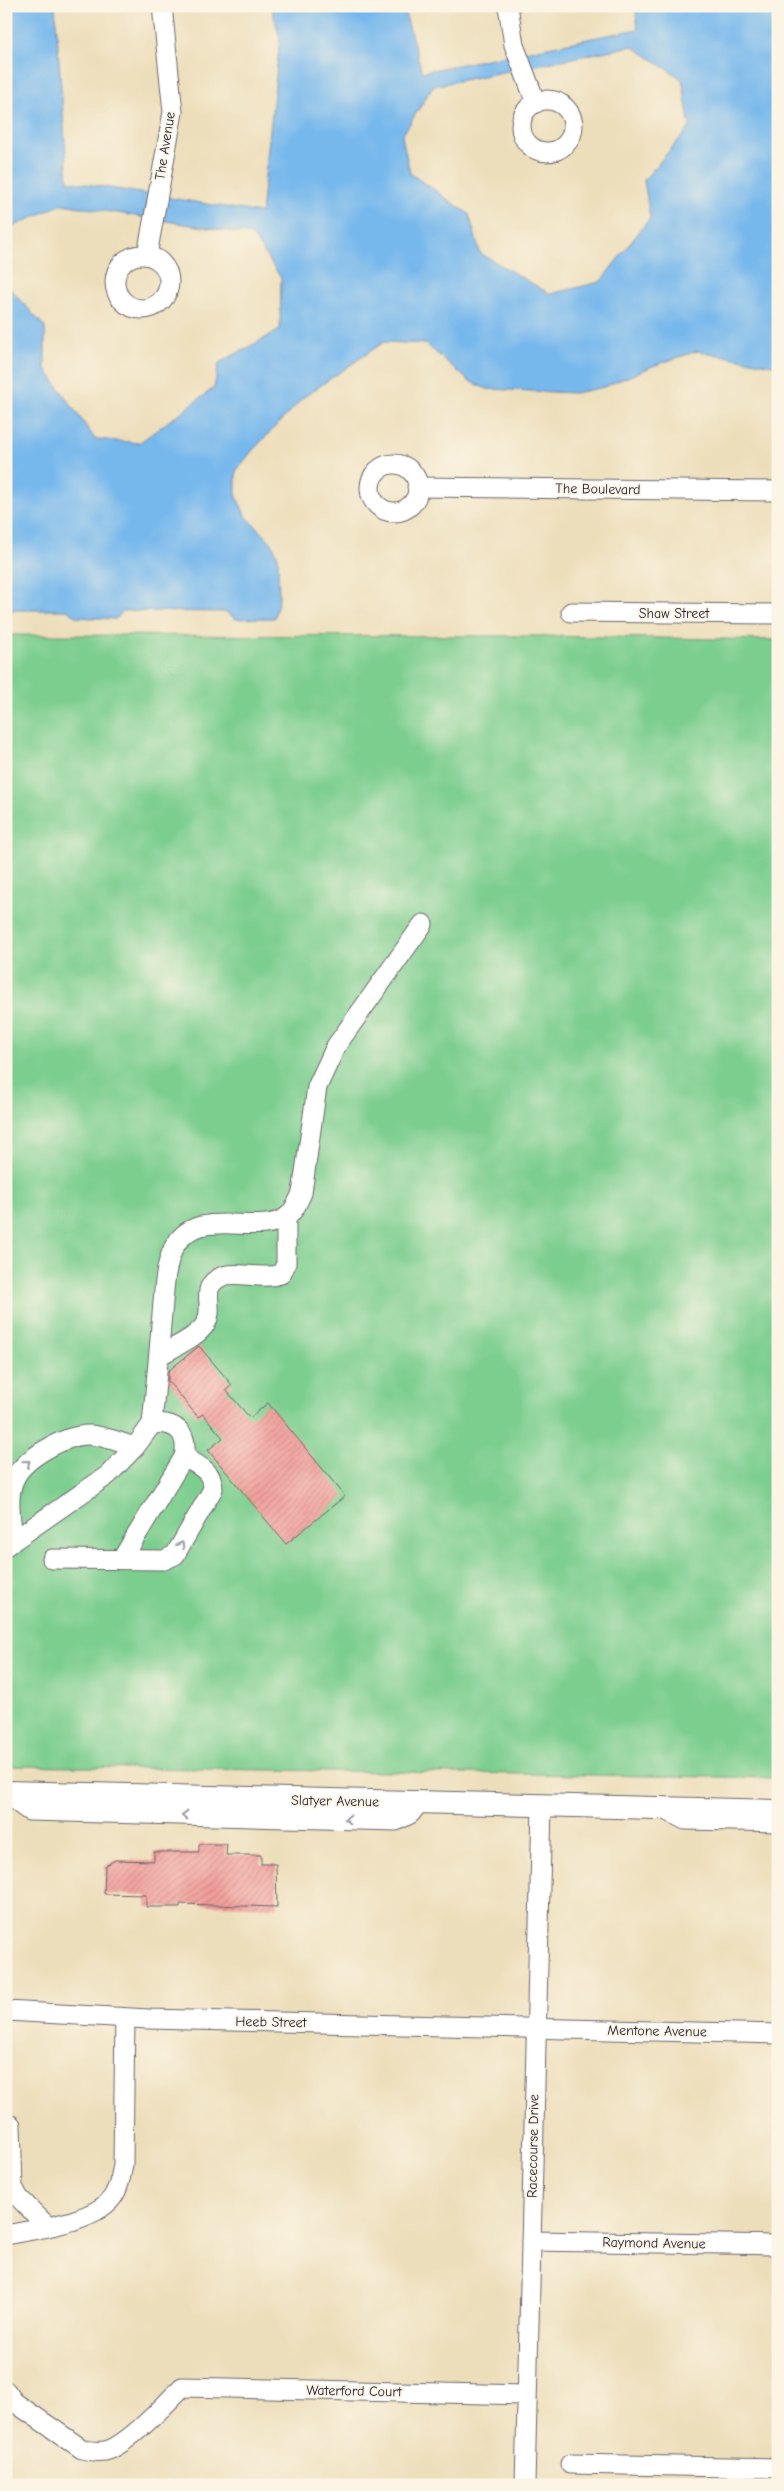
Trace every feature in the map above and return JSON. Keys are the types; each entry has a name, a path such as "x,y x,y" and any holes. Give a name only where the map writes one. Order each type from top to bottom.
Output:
{"main road":[{"name":"Slatyer Avenue","path":"11,1793 778,1811"}],"street":[{"name":"The Avenue","path":"146,255 173,112 162,6"},
{"path":"508,6 514,45 523,74 536,103"},
{"name":"The Boulevard","path":"417,487 778,491"},
{"name":"Shaw Street","path":"571,612 778,614"},
{"path":"10,1543 108,1475 135,1447 152,1424 166,1274 174,1248 190,1230 215,1223 268,1223 286,1218 296,1206 302,1193 317,1087 336,1046 423,924"},
{"path":"159,1356 198,1332 207,1322 208,1292 213,1282 226,1275 270,1277 280,1274 286,1264 286,1218"},
{"path":"122,1559 184,1457 187,1446 183,1434 169,1424 152,1424"},
{"path":"10,1543 10,1502 13,1481 24,1464 67,1438 90,1435 135,1447"},
{"path":"52,1559 164,1560 175,1555 213,1490 213,1479 208,1471 184,1457"},
{"name":"Racecourse Drive","path":"525,2485 542,1806"},
{"name":"Slatyer Avenue","path":"664,1809 685,1820 778,1822"},
{"name":"Heeb Street","path":"6,2012 125,2018 536,2029"},
{"path":"6,2235 86,2216 102,2207 114,2196 120,2181 125,2018"},
{"name":"Mentone Avenue","path":"536,2029 778,2034"},
{"path":"11,2126 13,2187 19,2198 47,2226"},
{"name":"Raymond Avenue","path":"531,2241 778,2245"},
{"name":"Waterford Court","path":"6,2391 14,2402 82,2449 91,2451 106,2451 120,2444 162,2408 182,2387 526,2395"},
{"path":"570,2464 778,2468"}],"green space":[{"path":"6,635 544,636 778,640 778,1778 6,1766"}],"water":[{"path":"6,6 55,6 68,181 261,213 280,38 271,6 403,6 422,72 638,29 635,6 778,6 778,366 697,351 653,366 604,387 575,393 487,389 469,381 426,344 384,342 304,397 252,451 236,471 236,495 245,515 272,543 278,557 279,600 274,618 236,619 226,612 123,611 116,619 77,617 67,610 6,610 6,284 45,327 45,368 95,439 139,443 214,388 219,363 280,330 281,278 252,235 62,204 6,230","holes":["632,46 682,79 690,127 644,180 650,218 600,282 550,294 480,253 469,214 410,173 402,136 433,86"]}],"building":[{"path":"199,1346 232,1385 226,1390 250,1418 268,1403 345,1496 286,1544 208,1450 223,1438 203,1414 198,1417 168,1381 168,1371"},
{"path":"199,1844 227,1844 226,1855 261,1855 261,1864 276,1864 277,1907 180,1904 180,1907 146,1907 146,1895 104,1894 105,1866 115,1860 154,1861 154,1852 199,1852"}]}
